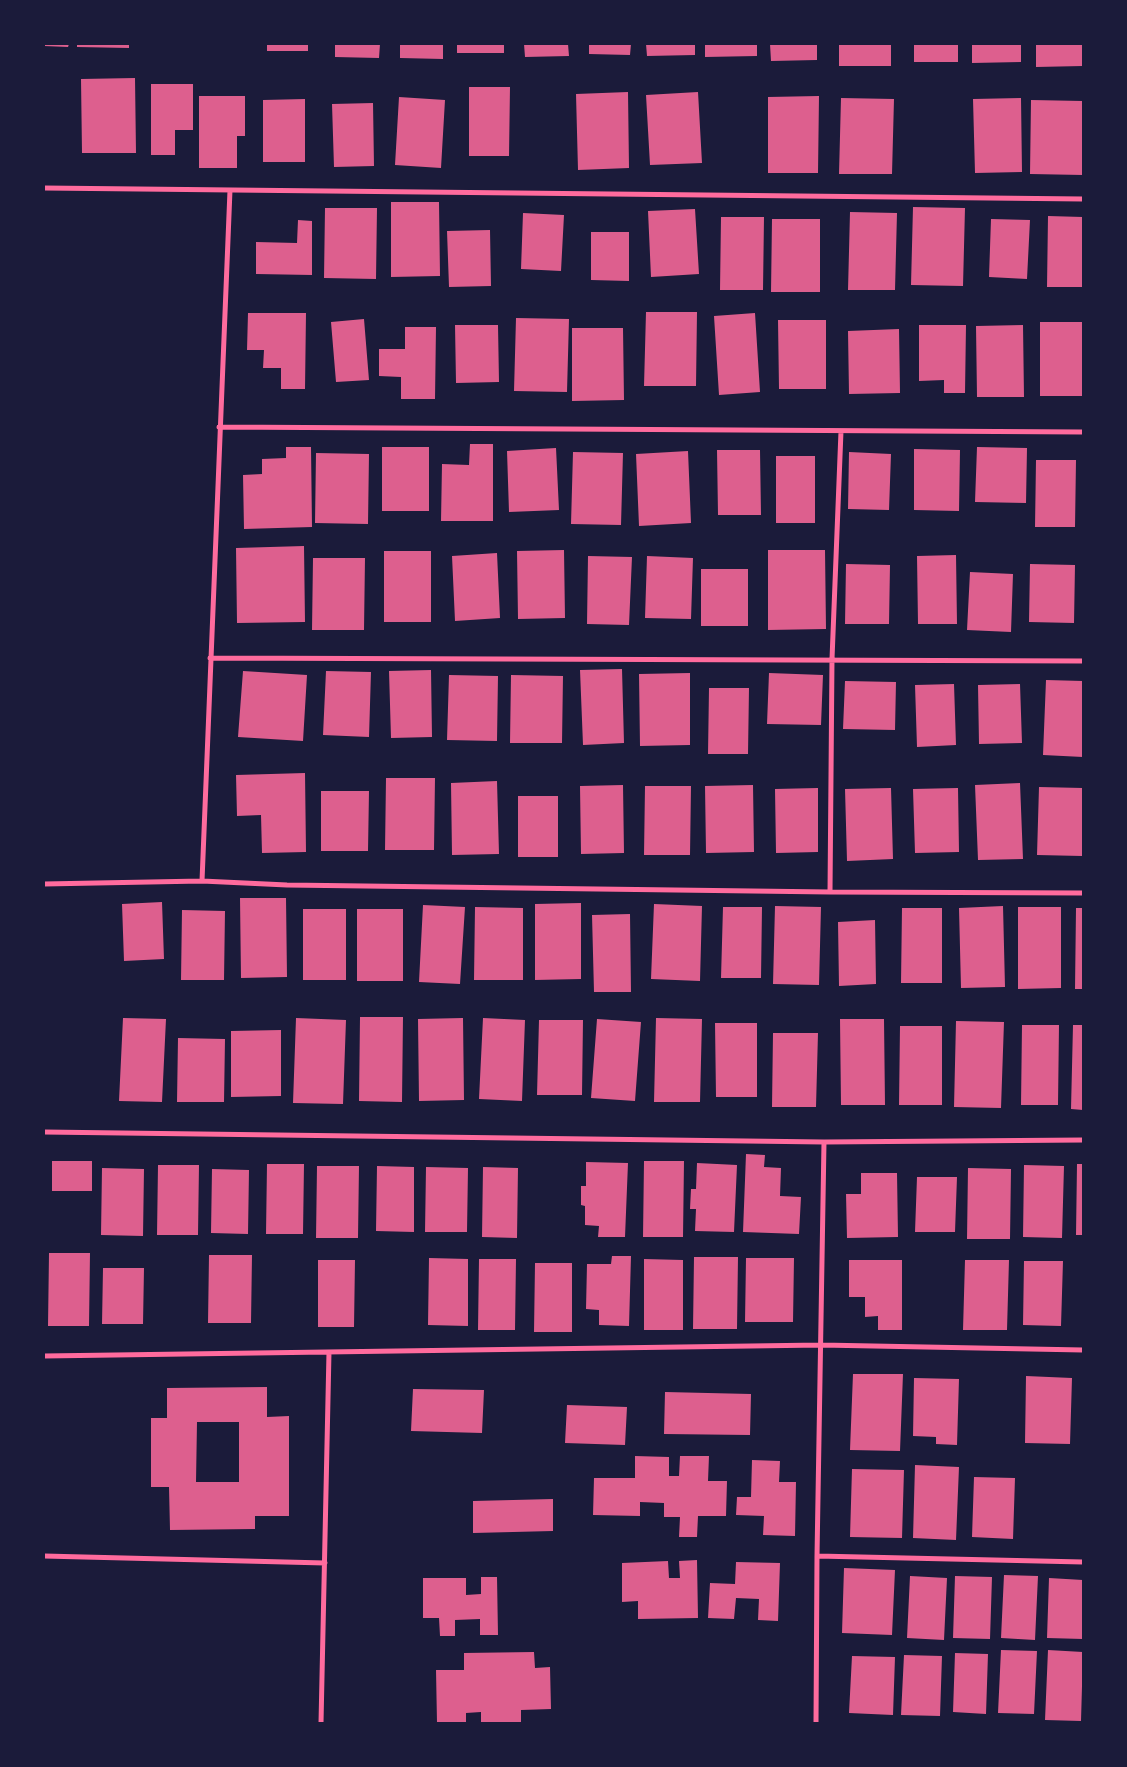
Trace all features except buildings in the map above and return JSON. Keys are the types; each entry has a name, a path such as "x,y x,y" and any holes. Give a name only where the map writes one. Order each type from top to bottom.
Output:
{"street":[{"path":"44,188 1083,199"},
{"path":"202,881 230,190"},
{"path":"219,427 1083,432"},
{"path":"830,892 832,659 841,431"},
{"path":"210,658 1083,661"},
{"path":"44,884 202,881 287,885 830,892 1083,893"},
{"path":"44,1132 824,1142 1083,1140"},
{"path":"816,1723 816,1556 824,1142"},
{"path":"44,1356 821,1345 1083,1350"},
{"path":"321,1723 329,1352"},
{"path":"44,1556 324,1563"},
{"path":"816,1556 1083,1562"}]}
